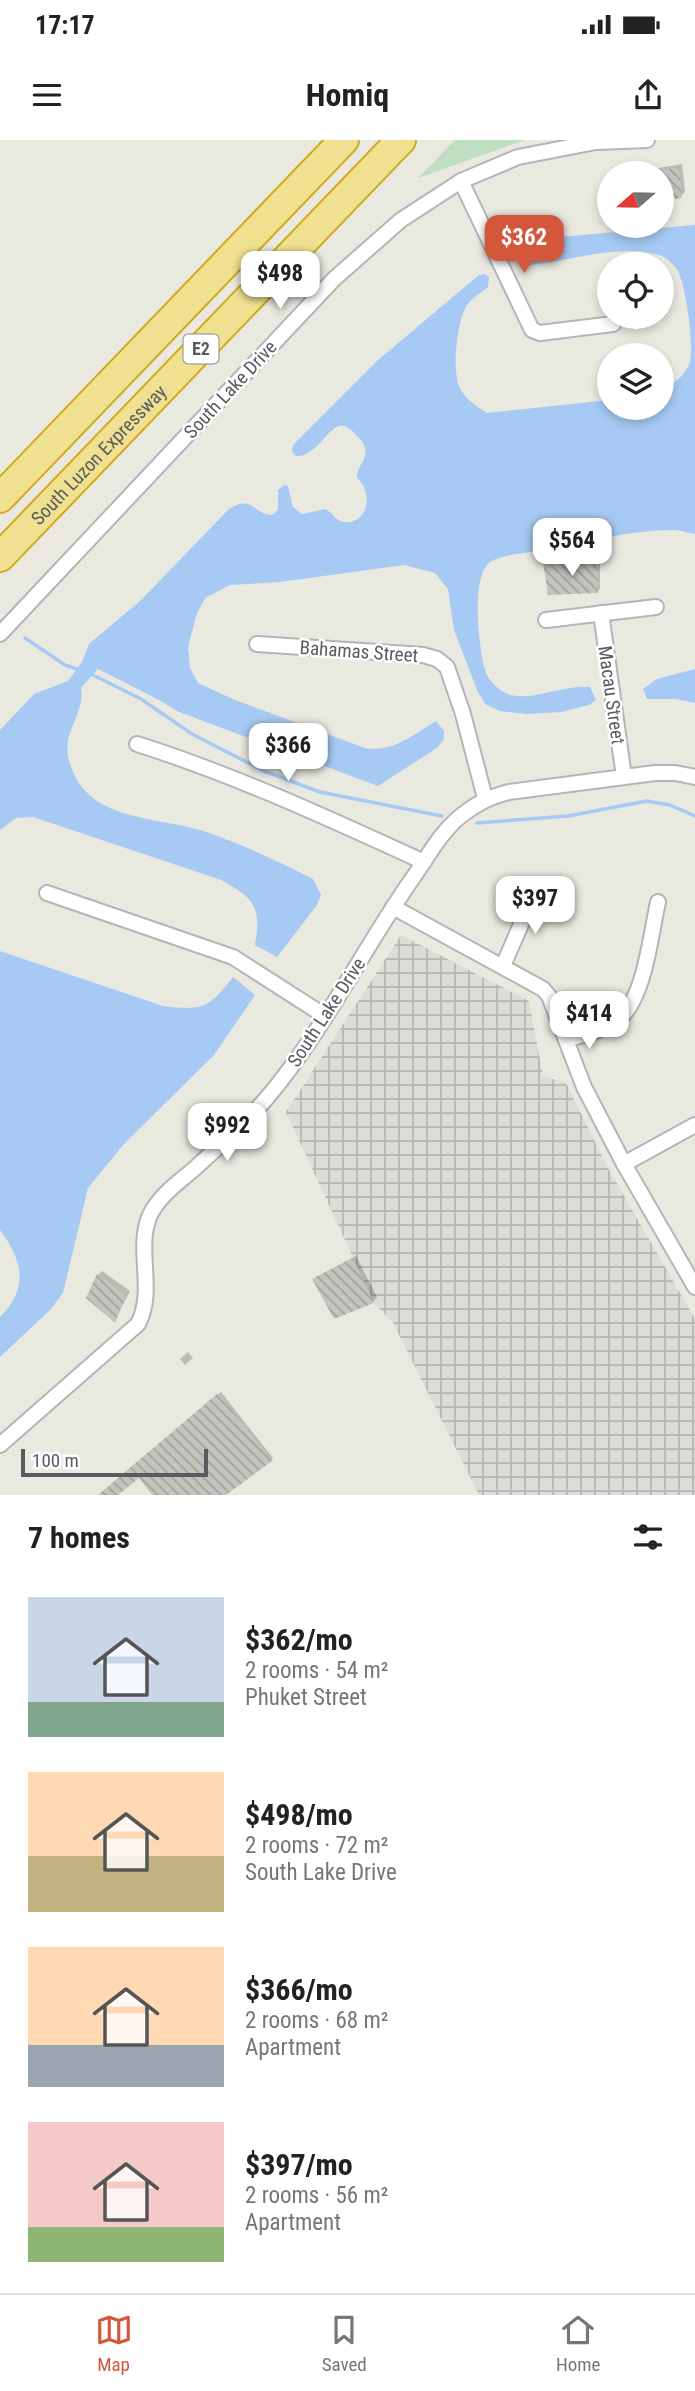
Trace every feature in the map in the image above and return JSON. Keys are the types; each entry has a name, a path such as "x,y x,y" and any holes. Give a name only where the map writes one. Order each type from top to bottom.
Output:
{"highway":[{"name":"E2","path":"0,498 344,140"},
{"name":"South Luzon Expressway","path":"0,558 401,140"}],"street":[{"name":"South Lake Drive","path":"0,634 334,279 401,220 461,181 518,158 596,142 647,140"},
{"path":"461,181 532,330 540,333 597,326"},
{"path":"545,620 656,607"},
{"name":"Macau Street","path":"600,613 624,777"},
{"name":"Bahamas Street","path":"257,644 423,655 437,659 447,667 463,714 485,798"},
{"path":"137,744 295,805 424,862"},
{"name":"South Lake Drive","path":"0,1445 138,1324 145,1311 145,1236 151,1214 162,1198 266,1099 325,1016 393,906 460,817 485,798 509,792 624,777 676,773 695,777"},
{"path":"503,966 535,892"},
{"path":"47,893 233,957 325,1016"},
{"path":"566,1040 609,1025 623,1016 633,1000 641,977 658,902"},
{"path":"393,906 543,989 549,996 584,1087 624,1164 694,1284"},
{"path":"624,1164 695,1125"}],"shaded area":[{"path":"401,935 529,1001 543,1076 566,1083 608,1168 695,1319 695,1495 479,1495 393,1323 374,1303 286,1112"}],"green space":[{"path":"455,140 525,140 418,178"}],"water":[{"path":"695,225 695,534 674,530 640,532 506,556 490,562 480,582 480,646 487,674 495,686 507,694 520,696 590,687 596,700 589,705 562,712 526,714 500,711 485,704 454,630 448,589 435,573 404,565 280,582 230,585 205,598 197,613 188,647 190,668 198,683 235,700 365,748 393,745 436,721 444,731 444,739 437,748 378,786 179,712 98,669 81,688 80,705 67,747 76,778 89,794 105,806 124,813 209,833 313,879 321,895 317,905 277,957 255,945 256,912 248,898 221,880 33,817 16,818 0,830 0,730 34,694 68,681 82,662 89,644 141,600 229,509 243,503 272,515 278,510 278,490 284,485 288,486 293,507 302,514 326,509 336,519 344,522 359,518 367,499 366,491 357,478 364,460 364,444 356,435 348,427 340,426 306,454 296,456 292,452 293,445 378,360 479,275 485,274 489,277 488,287 469,302 463,312 456,357 459,386 467,398 479,408 487,413 597,401 597,420 674,420 674,382 681,377 691,357 687,304 681,279 674,265 674,252 597,252 530,265 523,260 522,251 529,245 548,238 597,234 597,238 674,238 674,227"},
{"path":"695,669 695,703 676,699 647,699 643,689 657,679"},
{"path":"0,951 163,1006 187,1008 204,1005 218,995 233,977 255,995 214,1055 124,1144 88,1188 63,1293 50,1310 0,1357 0,1317 15,1296 20,1274 14,1253 0,1230"}],"building":[{"path":"679,167 682,198 674,199 674,168"},
{"path":"598,561 598,593 548,595 543,562"},
{"path":"352,1258 374,1303 334,1319 312,1279"},
{"path":"97,1274 126,1296 115,1323 86,1298"},
{"path":"218,1393 272,1461 226,1495 152,1495 139,1478 118,1495 98,1495"}],"waterway":[{"path":"25,638 65,665 80,670"},
{"path":"91,674 141,699 192,734 264,771 320,792 442,816"},
{"path":"477,823 568,816 647,801 670,805 695,816"}]}
